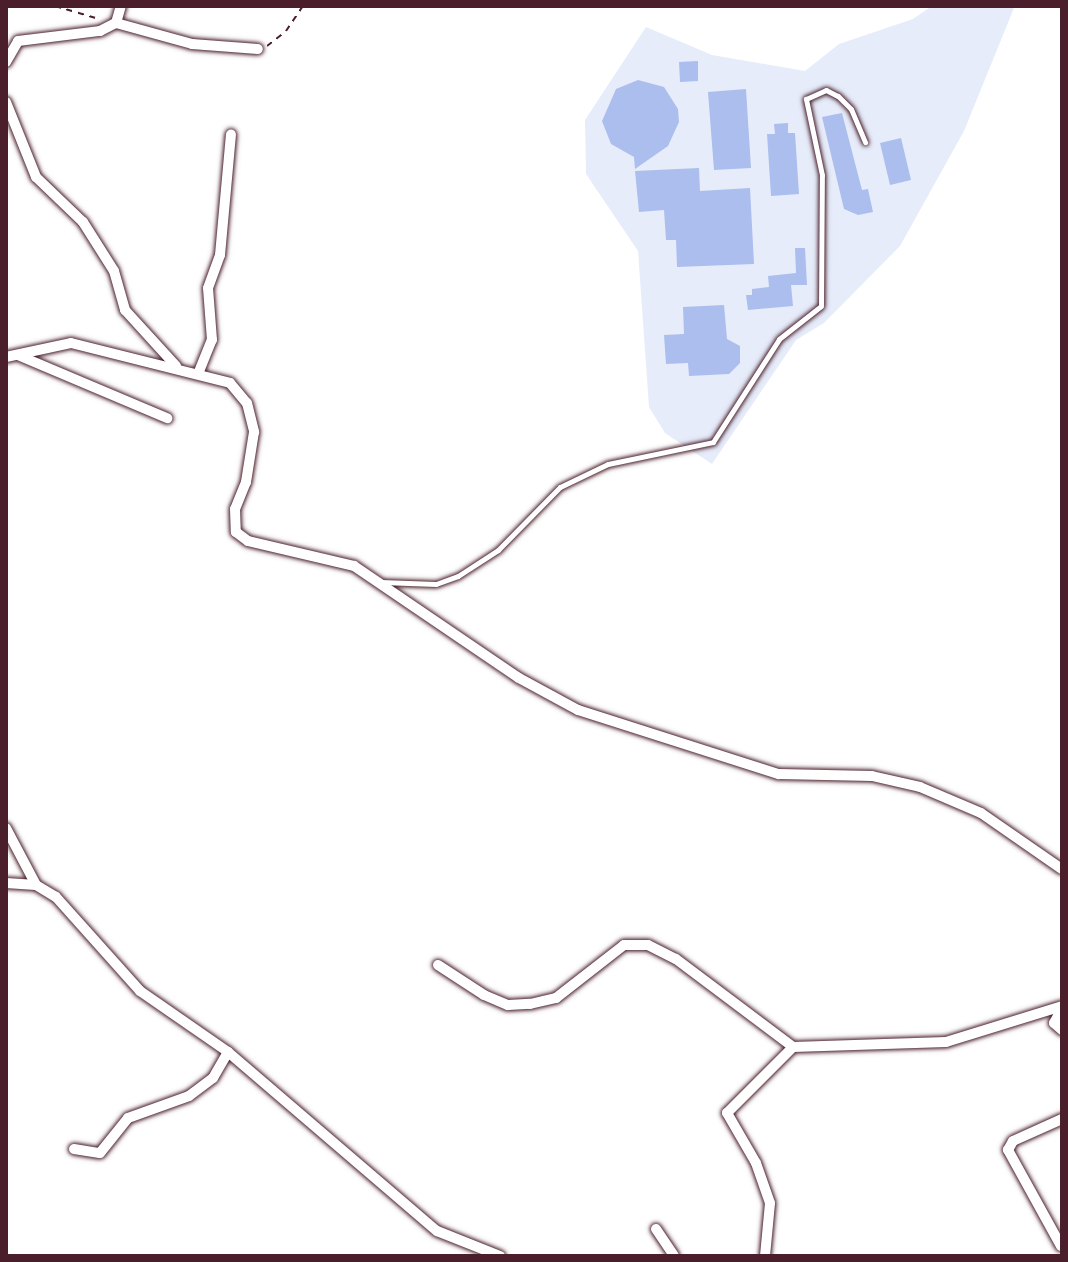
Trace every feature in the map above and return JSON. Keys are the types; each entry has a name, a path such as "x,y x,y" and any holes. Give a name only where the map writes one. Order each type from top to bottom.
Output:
{"street":[{"path":"116,23 121,6"},
{"path":"6,62 18,41 100,31 116,23 192,44 258,49"},
{"path":"6,102 36,177 83,222 114,271 125,310 178,368"},
{"path":"198,374 212,340 208,288 220,255 231,134"},
{"path":"6,357 20,356 47,344 71,343 230,383 247,403 254,432 235,509 236,532 248,541 354,566 519,678 578,710 779,774 872,776 920,787 981,813 1062,869"},
{"path":"20,356 167,418"},
{"path":"6,828 36,885"},
{"path":"6,883 36,885 56,897 140,991 228,1052 437,1231 494,1255"},
{"path":"438,965 484,995 508,1005 530,1004 556,998 624,945 648,945 676,959 793,1047 946,1042 1062,1007"},
{"path":"1062,1007 1054,1023 1062,1030"},
{"path":"765,1256 770,1203 756,1163 727,1113 793,1047"},
{"path":"74,1149 100,1153 128,1118 189,1096 213,1078 228,1052"},
{"path":"1061,1246 1008,1150 1013,1141 1062,1119"},
{"path":"656,1229 674,1256"}],"lane":[{"path":"380,582 436,584 458,576 498,550 560,487 608,464 713,442 779,339 821,306 822,175 806,99 826,90 838,96 851,109 865,142"}],"path":[{"path":"55,6 116,23"},
{"path":"258,49 286,31 303,6"}],"shaded area":[{"path":"932,6 1014,8 964,131 900,246 824,323 796,340 712,464 665,433 649,407 638,251 586,174 585,120 646,27 712,55 805,71 839,44 913,19"}],"building":[{"path":"698,61 698,81 680,82 679,62"},
{"path":"638,80 664,87 678,109 679,122 668,146 635,169 634,157 611,144 602,121 616,89"},
{"path":"746,89 751,168 714,170 708,92"},
{"path":"842,113 862,190 868,189 873,212 858,215 844,209 822,117"},
{"path":"788,123 788,133 795,133 799,194 771,196 767,134 775,134 774,124"},
{"path":"901,138 911,180 890,185 880,143"},
{"path":"699,168 700,191 750,188 754,264 677,267 676,240 666,240 664,210 639,212 635,171"},
{"path":"795,248 805,248 807,285 791,285 793,306 748,310 746,295 752,295 752,289 769,287 768,276 796,273"},
{"path":"724,305 727,339 740,346 740,363 729,374 689,376 688,363 666,364 664,335 684,334 683,307"}]}
